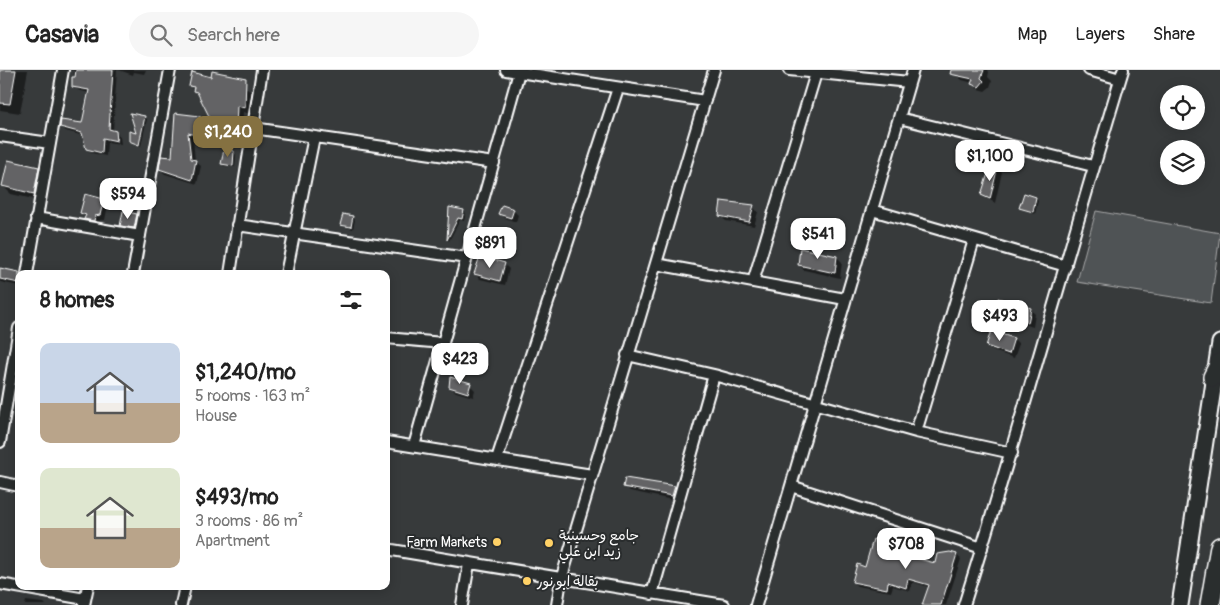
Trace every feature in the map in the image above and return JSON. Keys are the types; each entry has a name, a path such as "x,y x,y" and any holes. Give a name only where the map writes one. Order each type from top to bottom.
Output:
{"highway":[{"path":"1210,605 1220,546"}],"main road":[{"path":"1180,605 1220,343"}],"street":[{"path":"29,270 36,218 63,70"},
{"path":"134,270 170,70"},
{"path":"231,270 262,70"},
{"path":"506,70 705,101"},
{"path":"557,605 561,580 592,474 714,70"},
{"path":"789,70 909,82"},
{"path":"756,605 814,402 913,70"},
{"path":"964,605 1012,452 1093,166 1122,75 1089,70"},
{"path":"414,446 519,72"},
{"path":"753,282 816,73"},
{"path":"497,459 618,88"},
{"path":"899,118 1093,166"},
{"path":"253,128 494,162"},
{"path":"0,136 50,143"},
{"path":"287,270 314,137"},
{"path":"872,210 1066,266"},
{"path":"36,218 140,236"},
{"path":"237,225 467,258"},
{"path":"916,432 974,240"},
{"path":"656,264 845,299"},
{"path":"390,338 443,343"},
{"path":"0,442 5,379 15,343"},
{"path":"628,355 714,375 916,432 1012,452"},
{"path":"652,594 714,375"},
{"path":"390,443 592,474"},
{"path":"0,482 15,485"},
{"path":"791,486 982,548"},
{"path":"390,550 561,580 724,605"},
{"path":"462,605 469,564"},
{"path":"0,584 15,587"},
{"path":"28,590 85,602"},
{"path":"181,605 184,590"}],"shaded area":[{"path":"1096,211 1220,233 1211,303 1077,282"}],"building":[{"path":"0,70 16,70 10,104 0,103"},
{"path":"76,70 113,70 109,129 116,131 117,141 103,138 102,153 86,149 82,133 60,127 61,120 82,123 89,90 72,87 72,77 75,77"},
{"path":"951,70 984,70 981,78 984,81 979,87 971,84 973,79 950,74"},
{"path":"212,71 246,78 245,108 237,106 236,130 214,126 197,92 193,91 194,87 189,86 192,72 211,77"},
{"path":"130,113 145,116 139,145 129,141 129,131 136,133"},
{"path":"175,113 200,116 200,136 188,133 191,159 196,160 192,180 159,169 161,156 172,157"},
{"path":"224,149 234,151 233,166 221,164"},
{"path":"8,160 39,167 34,194 2,186"},
{"path":"991,164 998,166 990,199 981,195"},
{"path":"1024,193 1036,197 1033,212 1019,208"},
{"path":"85,194 104,199 100,215 95,216 94,221 84,219 86,215 80,213"},
{"path":"721,201 754,205 749,222 719,216"},
{"path":"502,205 514,209 511,218 498,214"},
{"path":"449,207 464,210 462,219 458,218 447,240"},
{"path":"123,211 137,214 134,228 120,226"},
{"path":"343,214 353,216 351,227 340,225"},
{"path":"800,248 837,256 835,273 798,265"},
{"path":"480,256 505,263 500,281 474,274"},
{"path":"0,268 15,271 15,282 0,279"},
{"path":"998,298 1031,308 1028,323 992,312"},
{"path":"991,331 1014,338 1009,354 986,346"},
{"path":"450,377 471,383 468,393 449,387"},
{"path":"625,478 675,486 672,496 623,487"},
{"path":"873,539 899,547 900,544 918,550 915,558 935,563 937,554 950,552 957,554 941,605 922,605 929,585 908,579 906,588 888,582 887,589 852,582 857,564 865,567"}],"place":[{"name":"Farm Markets","path":"497,542"},
{"name":"جامع وحسينية زيد ابن علي","path":"549,543"},
{"name":"بقاله ابو نور","path":"527,581"}]}
